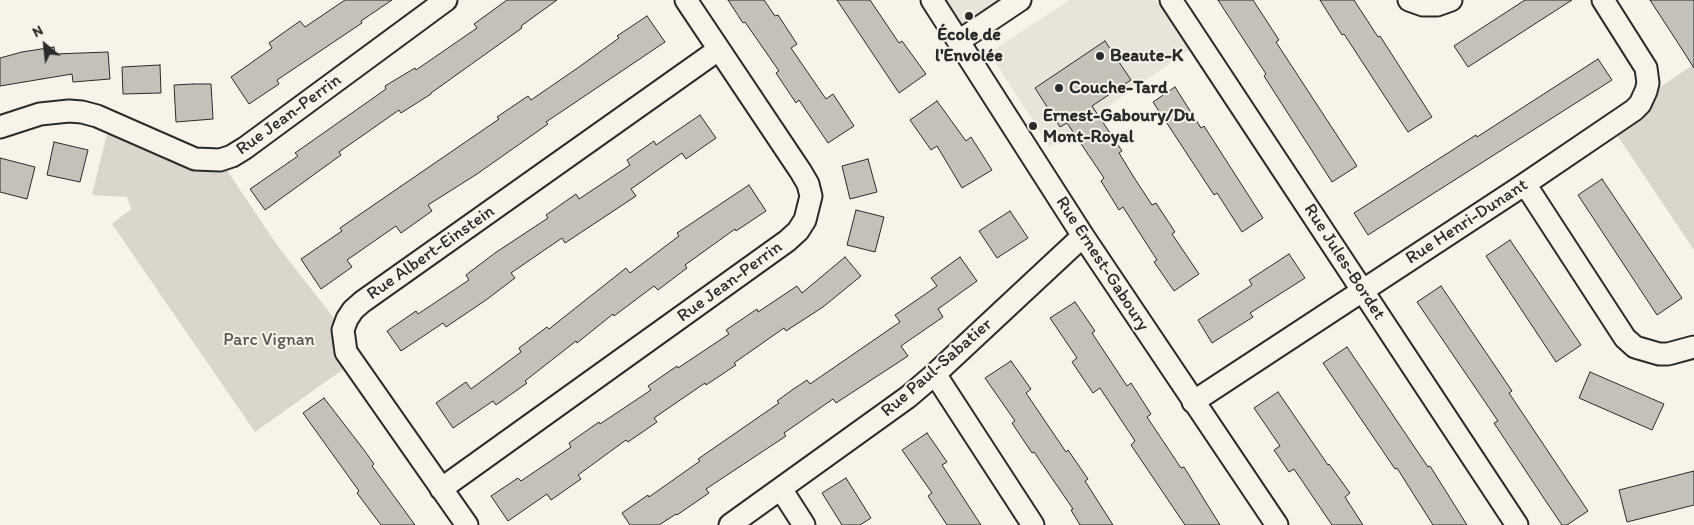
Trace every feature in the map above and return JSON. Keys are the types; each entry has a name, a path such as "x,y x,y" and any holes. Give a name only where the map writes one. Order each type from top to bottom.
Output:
{"street":[{"name":"Rue Jean-Perrin","path":"0,127 40,114 69,111 82,112 97,116 195,159 220,160 232,156 245,148 446,0"},
{"name":"Rue Jean-Perrin","path":"441,489 787,241 798,231 805,220 810,196 805,178 686,0"},
{"name":"Rue Ernest-Gaboury","path":"932,0 1083,236 1277,525"},
{"path":"959,41 1020,0"},
{"name":"Rue Jules-Bordet","path":"1171,0 1517,525"},
{"path":"1409,0 1423,5 1437,5 1452,0"},
{"name":"Rue Henri-Dunant","path":"1193,402 1525,184 1634,110 1640,104 1646,91 1648,83 1646,68 1603,0"},
{"name":"Rue Albert-Einstein","path":"467,525 346,352 343,330 347,319 362,302 718,50"},
{"path":"1525,184 1624,338 1635,347 1659,354 1668,354 1694,347"},
{"name":"Rue Paul-Sabatier","path":"735,524 935,374 1083,236"},
{"path":"935,374 1033,525"},
{"path":"782,489 804,525"}],"shaded area":[{"name":"École de l'Envolée","path":"932,0 1020,0 959,41"},
{"path":"1069,0 1156,0 1189,50 1050,147 989,53"}],"green space":[{"path":"1694,64 1694,250 1611,126 1643,99"},
{"name":"Parc Vignan","path":"110,122 220,160 277,245 343,330 352,363 255,432 112,224 131,209 127,197 92,195"}],"building":[{"path":"345,0 392,0 361,21 362,23 277,80 279,84 249,104 231,77 272,48 269,43 300,21 305,27"},
{"path":"507,0 557,0 521,26 522,28 431,94 401,113 399,110 339,152 341,155 265,210 250,189 298,156 295,153 386,89 385,86 415,68 416,70 477,28 474,24"},
{"path":"728,0 764,0 775,16 778,15 797,44 791,48 826,99 833,94 854,126 828,143 799,100 796,103 776,73 779,71"},
{"path":"837,0 870,0 899,43 902,41 926,74 899,93"},
{"path":"1218,0 1253,0 1279,40 1276,42 1357,166 1332,182"},
{"path":"1320,0 1354,0 1378,37 1380,36 1432,117 1408,132"},
{"path":"1525,0 1572,0 1468,67 1454,46"},
{"path":"1650,0 1694,0 1694,68 1678,43"},
{"path":"647,16 665,42 546,122 548,124 477,174 428,205 432,211 401,233 396,226 347,260 352,267 321,289 301,259 342,231 340,228 499,119 497,117 528,96 531,100"},
{"path":"1105,41 1131,80 1092,106 1122,151 1119,153 1135,179 1152,205 1156,203 1175,232 1172,234 1199,274 1174,291 1154,262 1157,260 1123,207 1119,210 1101,181 1104,178 1067,123 1060,127 1035,88"},
{"path":"54,47 55,54 108,52 110,79 73,82 72,74 0,86 0,58"},
{"path":"1598,59 1612,80 1368,235 1354,213"},
{"path":"160,65 161,93 123,94 122,67"},
{"path":"211,84 213,119 176,122 174,85"},
{"path":"1175,87 1201,128 1204,126 1263,218 1242,232 1217,193 1214,195 1153,102"},
{"path":"937,101 966,141 971,137 992,170 962,188 937,146 931,150 910,120"},
{"path":"700,115 716,138 686,159 682,153 631,189 636,196 565,243 562,238 511,273 515,278 486,300 446,327 443,323 401,351 387,331 416,311 418,314 469,280 466,275 495,253 548,218 546,215 576,194 579,199 630,165 627,160 654,141 656,145"},
{"path":"54,142 88,150 80,182 47,175"},
{"path":"0,158 35,167 27,199 0,192"},
{"path":"868,159 877,192 850,199 842,166"},
{"path":"1602,179 1682,298 1657,315 1578,195"},
{"path":"749,185 766,211 736,231 735,229 685,265 687,268 658,290 654,286 614,316 613,314 525,381 527,383 496,405 493,401 453,428 436,403 466,382 471,389 521,352 519,348 547,327 549,329 626,268 630,273 679,236 677,233"},
{"path":"856,210 884,217 875,252 847,245"},
{"path":"1010,211 1028,238 997,258 979,231"},
{"path":"1510,240 1581,345 1556,362 1486,256"},
{"path":"1289,254 1305,278 1250,313 1253,317 1212,343 1198,320 1252,285 1249,280"},
{"path":"845,257 861,276 823,307 786,331 784,328 734,363 736,365 706,385 705,383 654,418 657,422 628,442 626,440 578,475 581,479 551,500 547,494 508,521 491,496 518,478 521,481 571,447 569,443 651,390 648,386 729,334 726,330 757,309 758,312 797,286 802,293"},
{"path":"960,257 977,281 938,309 943,317 901,346 908,356 836,403 833,399 784,433 786,436 706,489 709,493 677,515 659,525 630,525 622,513 648,495 649,497 700,461 698,459 779,403 777,401 792,390 807,380 810,384 900,322 895,315 937,286 931,278"},
{"path":"1441,286 1512,391 1509,393 1588,511 1567,525 1562,525 1547,503 1494,423 1498,421 1417,302"},
{"path":"1075,302 1095,331 1092,333 1127,386 1131,383 1151,414 1147,417 1181,468 1184,467 1220,525 1185,525 1131,445 1135,441 1100,388 1093,393 1072,362 1077,358 1050,318"},
{"path":"1347,347 1428,467 1430,466 1467,525 1433,525 1397,468 1395,469 1323,363"},
{"path":"1011,361 1031,389 1026,393 1066,452 1068,450 1088,479 1085,481 1113,525 1080,525 1071,510 1073,509 1012,423 1015,421 985,378"},
{"path":"1590,372 1664,404 1652,430 1579,398"},
{"path":"1278,392 1328,465 1350,493 1345,497 1363,525 1332,525 1294,469 1289,472 1274,450 1280,446 1254,408"},
{"path":"324,398 364,450 374,464 372,466 415,525 381,525 357,493 359,491 303,413"},
{"path":"927,433 947,462 942,465 981,525 947,525 928,496 932,493 902,450"},
{"path":"1694,471 1694,505 1627,522 1619,490"},
{"path":"846,478 871,518 860,525 842,525 822,493"}],"place":[{"name":"École de l'Envolée","path":"969,16"},
{"name":"Beaute-K","path":"1100,56"},
{"name":"Couche-Tard","path":"1059,88"},
{"name":"Ernest-Gaboury/Du Mont-Royal","path":"1033,126"}]}
